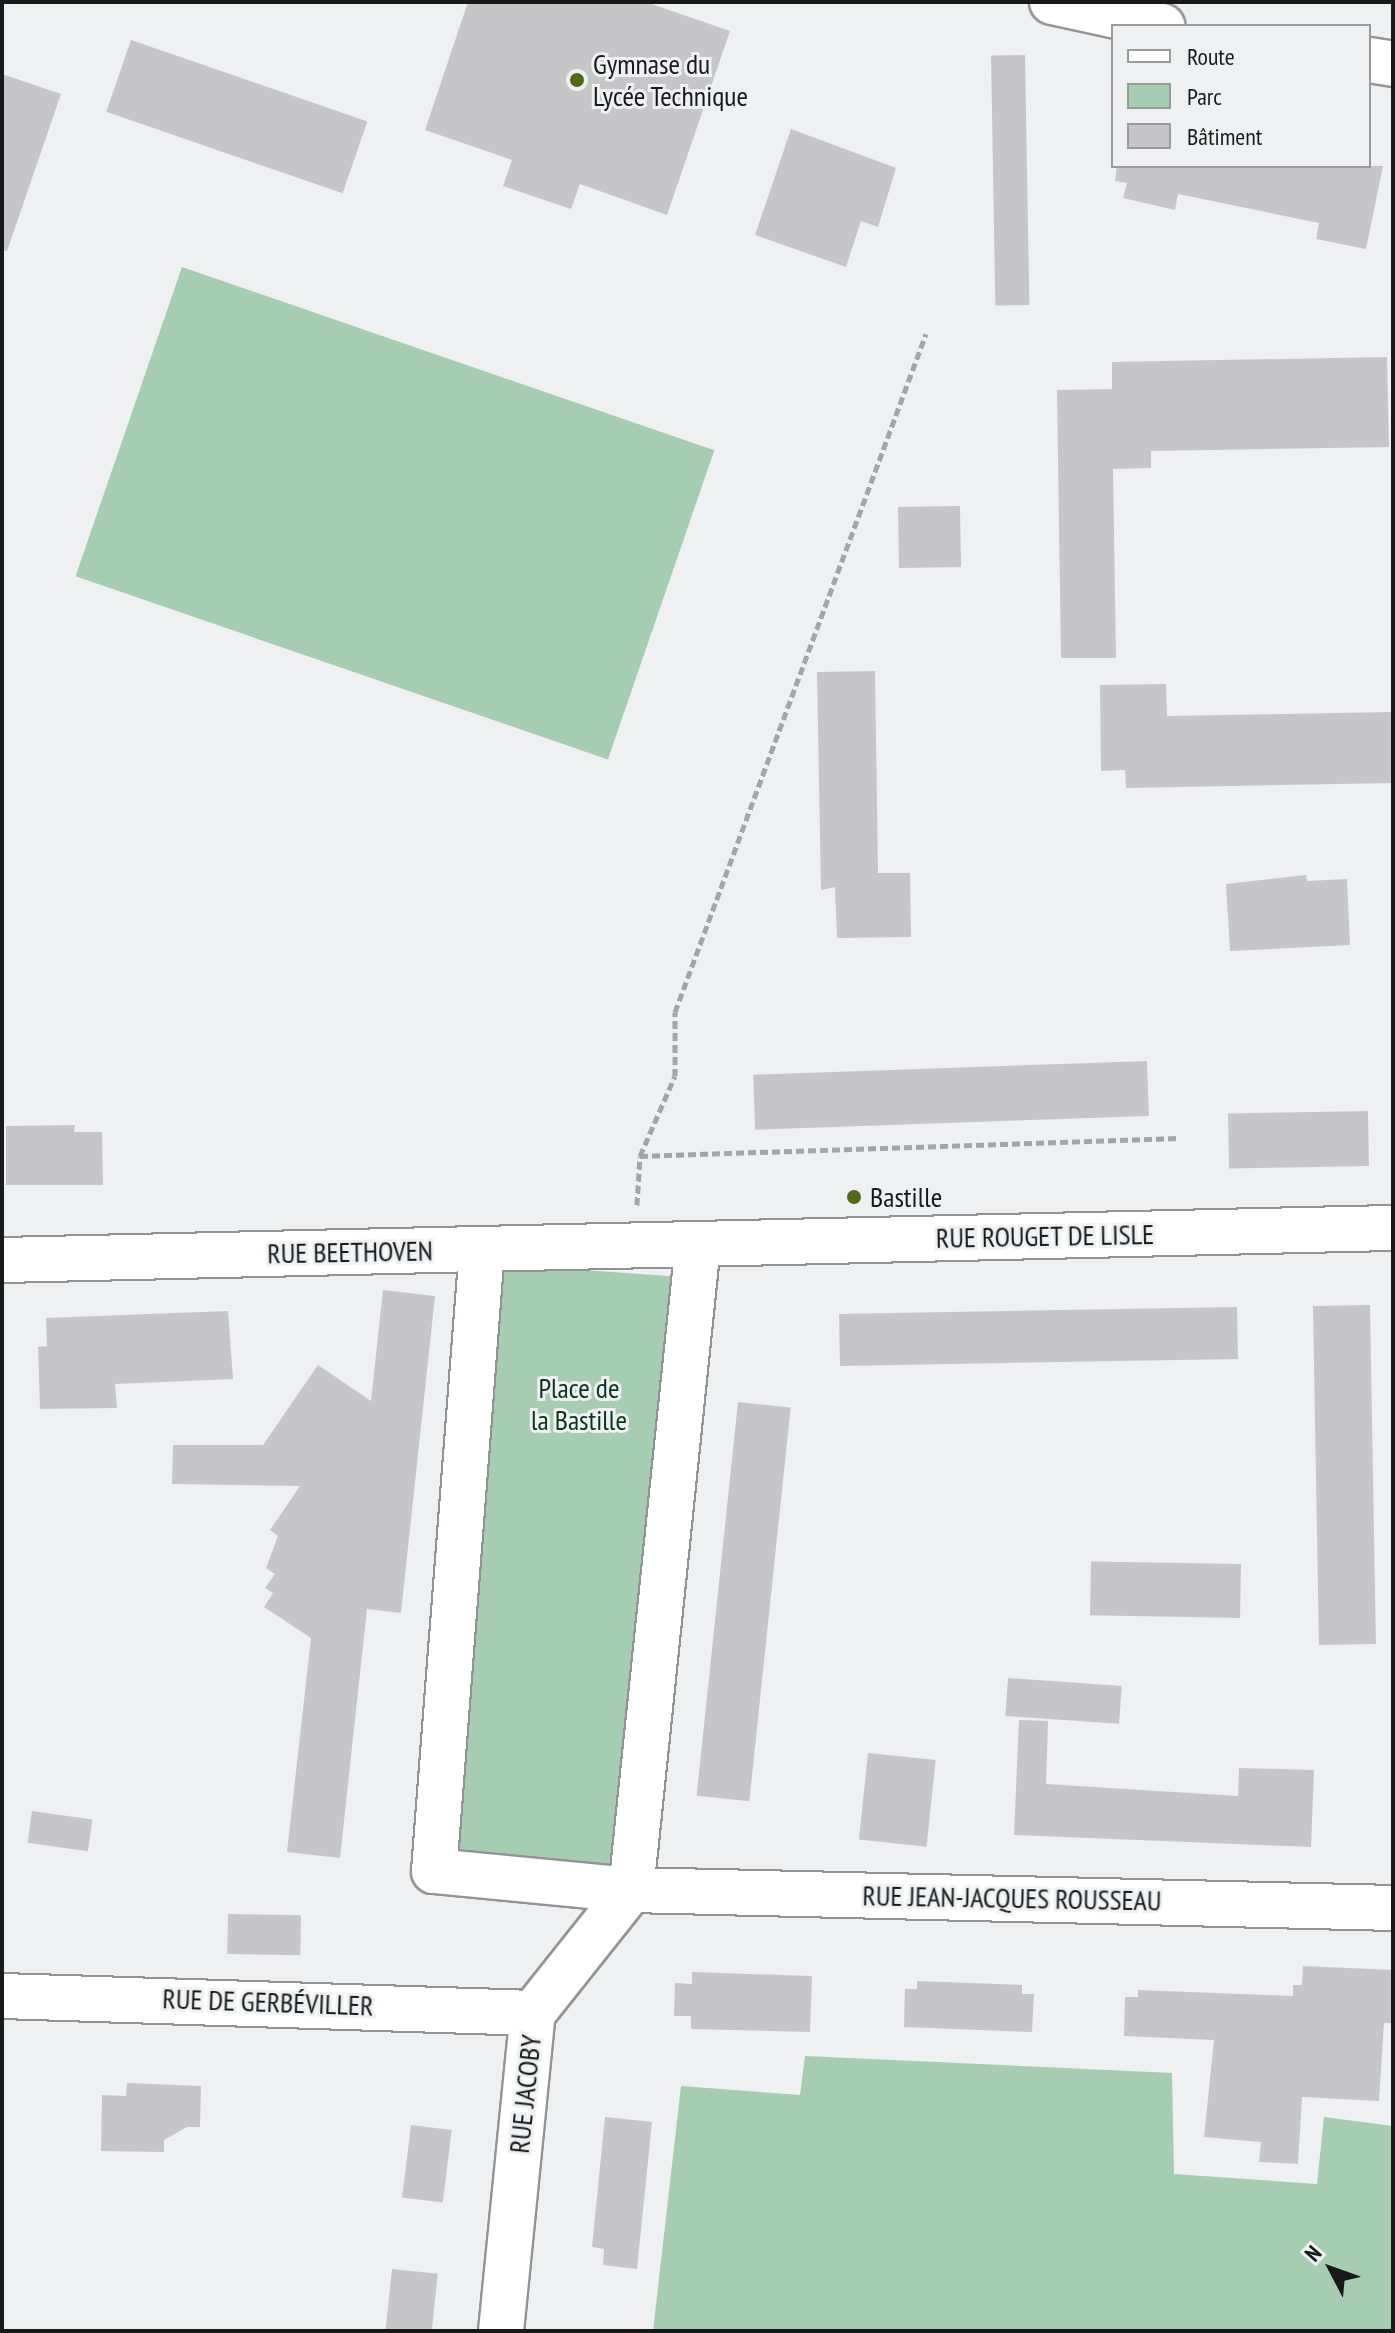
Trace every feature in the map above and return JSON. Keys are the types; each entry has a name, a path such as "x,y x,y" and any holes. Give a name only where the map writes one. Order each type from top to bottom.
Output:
{"street":[{"path":"1052,2 1155,17"},
{"path":"1371,60 1393,64"},
{"name":"RUE ROUGET DE LISLE","path":"698,1244 1393,1228"},
{"path":"482,1249 434,1871 631,1890 698,1244"},
{"name":"RUE BEETHOVEN","path":"2,1260 698,1244"},
{"name":"RUE JEAN-JACQUES ROUSSEAU","path":"631,1890 1393,1908"},
{"name":"RUE JACOBY","path":"501,2331 533,2013 631,1890"},
{"name":"RUE DE GERBÉVILLER","path":"2,1996 533,2013"}],"path":[{"path":"634,1246 640,1156 675,1076 675,1012 926,334"},
{"path":"640,1156 1179,1138"}],"green space":[{"path":"182,267 714,450 608,759 76,576"},
{"name":"Place de la Bastille","path":"494,1264 683,1277 642,1869 453,1855"},
{"path":"805,2056 1172,2073 1174,2174 1317,2184 1324,2117 1393,2126 1393,2331 653,2331 681,2086 800,2095"}],"building":[{"name":"Gymnase du Lycée Technique","path":"468,2 646,2 730,31 667,215 580,184 571,209 503,186 512,160 425,130"},
{"path":"131,40 367,121 343,193 106,112"},
{"path":"1025,55 1029,305 995,306 991,56"},
{"path":"2,74 61,94 7,251 2,250"},
{"path":"791,129 896,168 878,227 861,221 846,267 755,235"},
{"path":"1383,166 1366,249 1316,239 1319,223 1178,194 1175,210 1123,198 1127,183 1115,181 1117,168"},
{"path":"1387,357 1389,447 1151,451 1151,468 1113,469 1116,658 1061,658 1057,390 1112,389 1112,362"},
{"path":"960,506 961,567 899,568 898,507"},
{"path":"875,671 878,873 910,873 911,937 837,938 835,887 821,890 817,672"},
{"path":"1166,684 1167,716 1393,712 1393,783 1126,788 1125,770 1101,771 1100,685"},
{"path":"1306,875 1307,881 1347,879 1350,945 1230,951 1226,884"},
{"path":"1147,1061 1149,1116 755,1130 753,1075"},
{"path":"1368,1111 1369,1166 1229,1168 1228,1113"},
{"path":"75,1125 74,1132 102,1132 103,1185 6,1185 6,1126"},
{"path":"383,1290 435,1296 401,1613 367,1609 340,1858 287,1852 311,1638 264,1607 273,1593 265,1588 275,1574 266,1568 278,1536 270,1530 300,1486 172,1484 173,1445 263,1445 318,1365 371,1401"},
{"path":"1370,1305 1376,1644 1319,1645 1313,1306"},
{"path":"1237,1307 1238,1359 840,1366 839,1314"},
{"path":"228,1311 233,1379 115,1384 117,1408 40,1409 38,1347 47,1346 46,1318"},
{"path":"738,1402 791,1408 749,1801 697,1796"},
{"path":"1091,1561 1241,1564 1240,1618 1090,1615"},
{"path":"1008,1678 1122,1686 1119,1724 1005,1716"},
{"path":"1019,1720 1048,1721 1046,1784 1238,1796 1239,1768 1314,1770 1311,1847 1014,1835"},
{"path":"868,1753 936,1760 927,1847 859,1840"},
{"path":"32,1811 92,1819 88,1851 28,1843"},
{"path":"228,1914 301,1915 300,1955 227,1954"},
{"path":"1303,1966 1393,1970 1393,2023 1384,2023 1379,2101 1302,2097 1298,2164 1259,2162 1261,2142 1204,2137 1214,2040 1124,2036 1125,1997 1138,1997 1138,1990 1293,1996 1293,1985 1302,1985"},
{"path":"692,1972 812,1976 810,2032 691,2029 691,2016 674,2016 675,1983 692,1984"},
{"path":"917,1981 1022,1985 1022,1994 1034,1994 1032,2032 904,2027 905,1989 917,1989"},
{"path":"127,2083 201,2086 200,2127 187,2127 164,2140 164,2152 101,2151 102,2095 126,2096"},
{"path":"605,2117 652,2122 637,2269 603,2265 604,2249 592,2247"},
{"path":"411,2125 452,2130 443,2202 402,2197"},
{"path":"392,2269 438,2274 432,2331 386,2331"}],"place":[{"name":"Gymnase du Lycée Technique","path":"577,80"},
{"name":"Bastille","path":"854,1197"}]}
